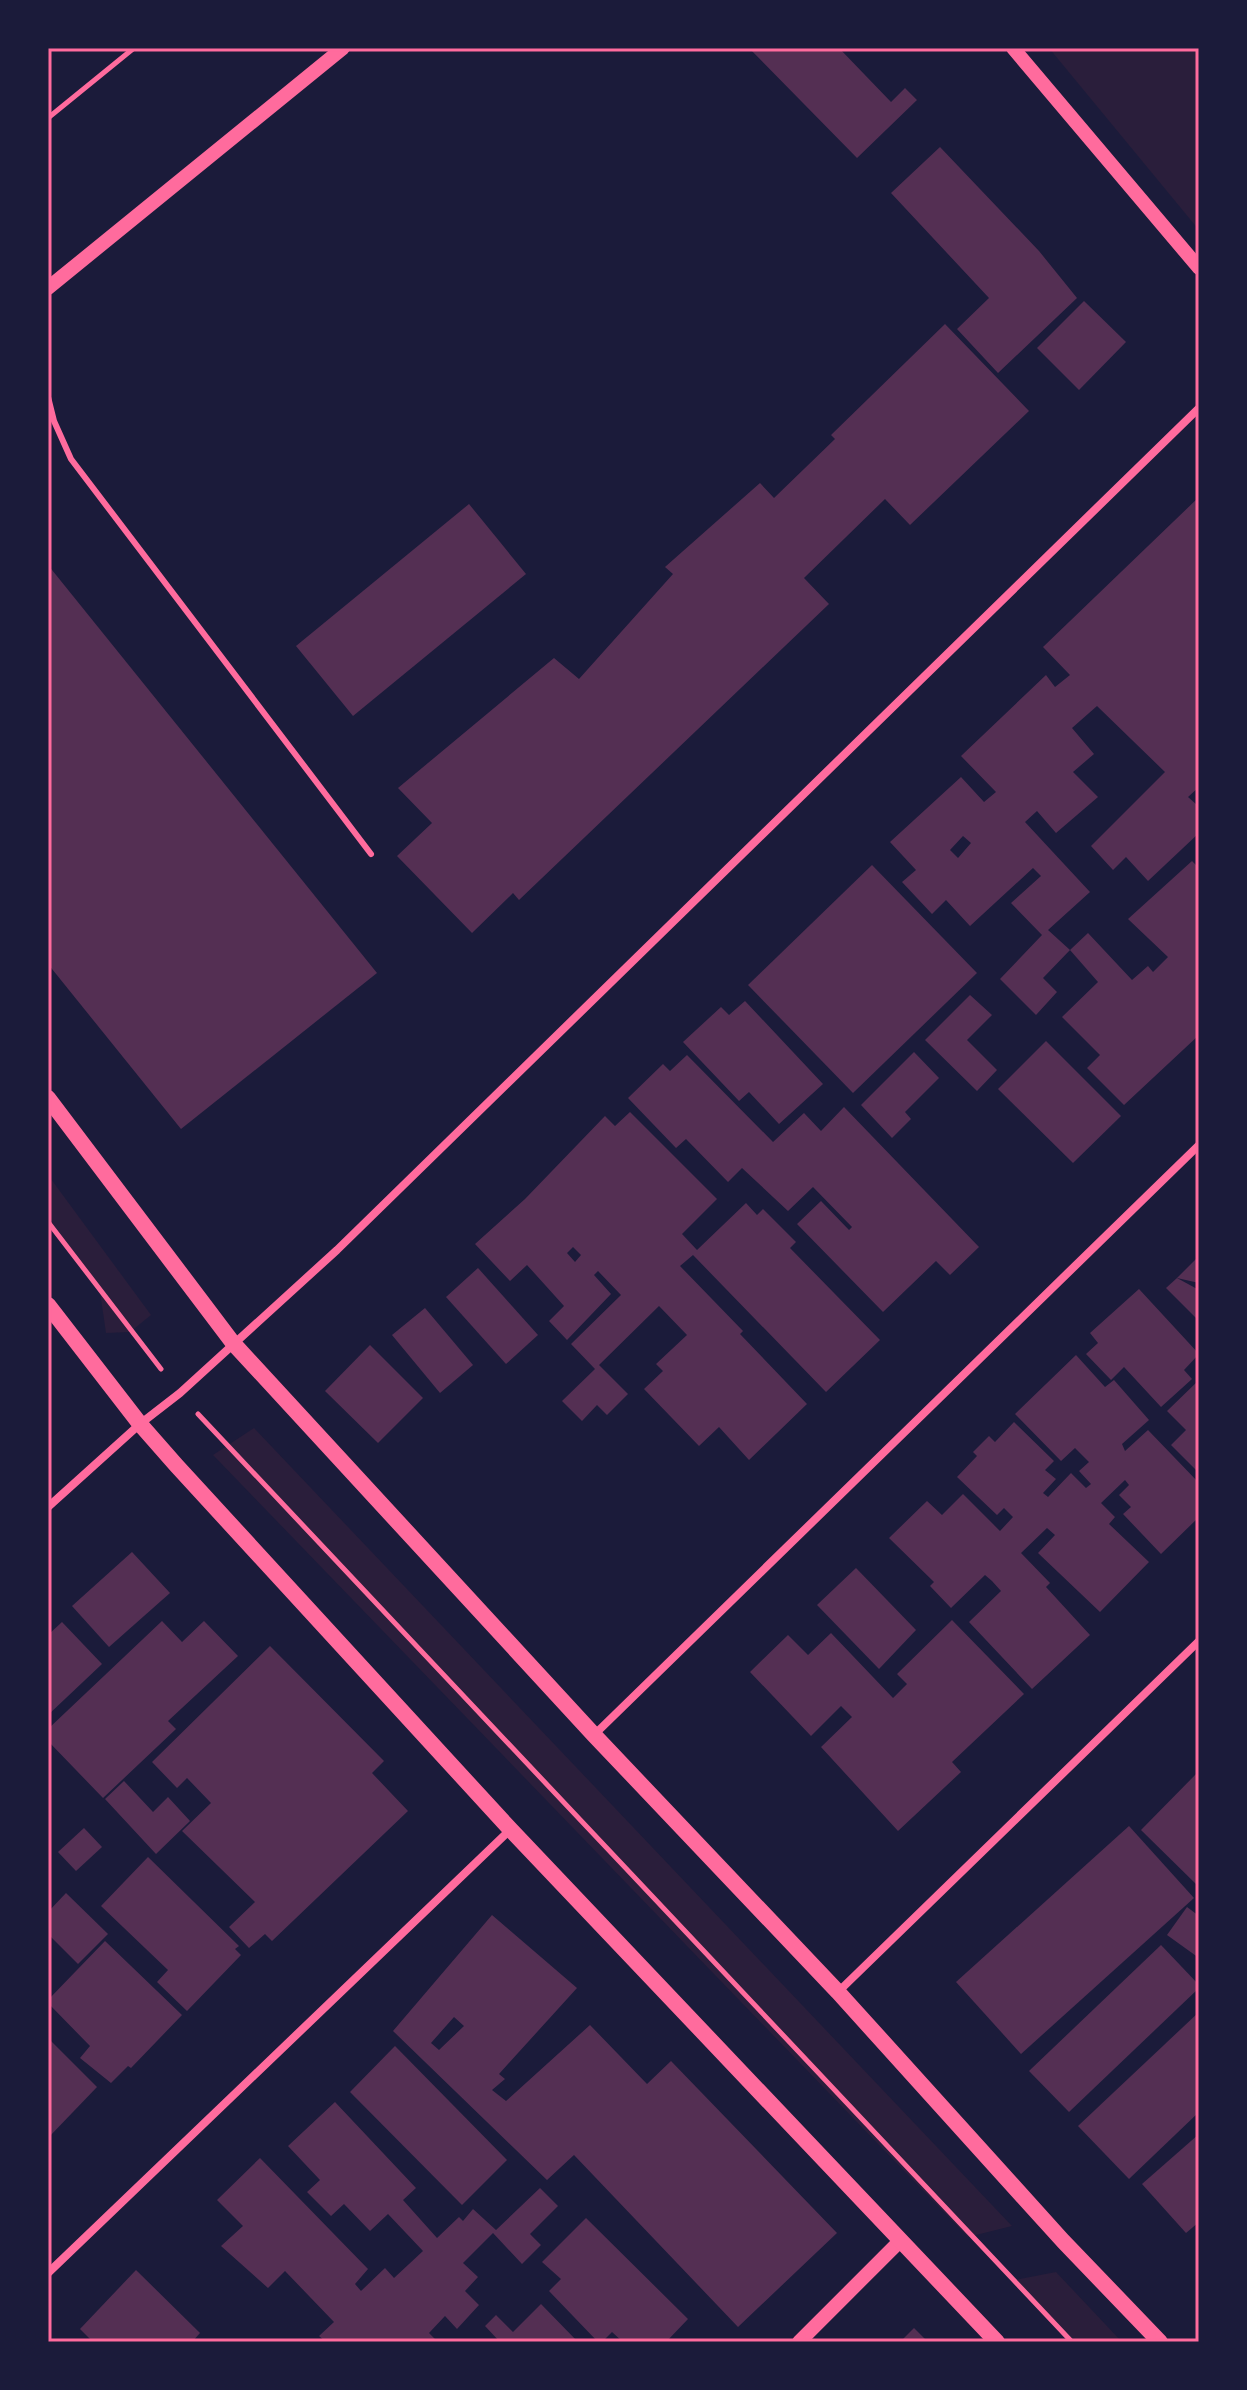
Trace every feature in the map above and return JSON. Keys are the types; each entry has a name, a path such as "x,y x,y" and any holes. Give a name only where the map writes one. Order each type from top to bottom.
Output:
{"main road":[{"path":"48,1098 233,1343 594,1735 838,1992 1063,2241 1160,2342"},
{"path":"48,1305 140,1424 511,1830 997,2342"}],"street":[{"path":"48,288 343,48"},
{"path":"1013,48 1199,268"},
{"path":"48,1507 140,1424 180,1393 348,1239 1199,408"},
{"path":"594,1735 1199,1145"},
{"path":"838,1992 1199,1641"},
{"path":"48,2273 511,1830"},
{"path":"799,2342 899,2242"}],"lane":[{"path":"48,397 54,421 71,459 371,854"}],"path":[{"path":"48,118 134,48"},
{"path":"48,1222 180,1393 248,1470 1072,2342"}],"shaded area":[{"path":"1049,48 1199,48 1199,230"},
{"path":"48,1175 151,1315 130,1332 106,1333 100,1292 48,1222"},
{"path":"254,1428 1012,2226 968,2237 213,1455"},
{"path":"1056,2272 1122,2342 1072,2342 1015,2280"}],"building":[{"path":"749,48 839,48 891,102 905,88 917,100 857,158"},
{"path":"940,147 1039,251 1077,298 998,373 957,329 989,298 891,193"},
{"path":"1084,301 1126,342 1079,390 1037,348"},
{"path":"945,324 1029,411 910,525 885,499 804,578 829,604 519,900 513,893 472,933 397,856 432,823 398,788 554,658 579,679 673,574 665,567 760,483 774,498 835,439 831,435"},
{"path":"1199,497 1199,787 1188,797 1197,805 1199,803 1199,833 1148,881 1126,857 1113,870 1091,846 1165,772 1097,706 1072,728 1094,754 1073,772 1098,797 1056,833 1037,811 1025,822 1090,892 1048,930 1070,950 1043,978 1057,992 1036,1015 1000,979 1042,935 1011,903 1041,876 1033,868 970,926 946,900 932,914 902,882 916,870 890,842 961,777 984,802 996,792 961,756 1046,675 1055,687 1070,675 1043,647","holes":["963,836 971,843 958,858 950,850"]},
{"path":"469,504 526,574 353,716 296,646"},
{"path":"48,565 377,973 181,1129 48,964"},
{"path":"1192,861 1199,868 1199,1035 1124,1105 1087,1068 1100,1055 1062,1017 1098,982 1070,950 1088,933 1132,980 1148,966 1153,972 1168,957 1128,919"},
{"path":"872,865 977,973 853,1093 748,985"},
{"path":"970,995 992,1015 967,1040 997,1070 977,1091 925,1040"},
{"path":"745,1001 823,1084 779,1124 749,1092 739,1101 683,1042 721,1007 729,1015"},
{"path":"1046,1041 1121,1116 1073,1163 998,1089"},
{"path":"914,1052 939,1078 905,1112 911,1119 892,1138 861,1105"},
{"path":"687,1055 773,1142 804,1113 821,1131 844,1107 979,1247 950,1275 936,1261 883,1312 797,1224 821,1201 849,1230 852,1227 813,1187 788,1211 742,1168 728,1182 686,1139 676,1148 628,1098 663,1064 670,1071"},
{"path":"630,1112 717,1199 682,1234 697,1250 746,1203 757,1215 763,1209 796,1242 790,1248 880,1340 826,1392 693,1255 680,1266 807,1404 749,1460 719,1427 699,1446 644,1389 663,1371 656,1364 687,1335 659,1306 599,1365 628,1394 607,1415 597,1405 582,1421 562,1401 595,1369 571,1344 621,1295 598,1271 594,1275 611,1294 567,1340 549,1321 564,1306 527,1265 510,1281 475,1244 525,1199 605,1116 615,1126","holes":["573,1247 581,1255 575,1262 567,1253"]},
{"path":"1199,1256 1199,1283 1177,1278"},
{"path":"478,1268 538,1335 506,1364 446,1297"},
{"path":"1177,1278 1199,1290 1199,1321 1166,1288"},
{"path":"1139,1289 1199,1354 1184,1370 1192,1379 1161,1407 1124,1367 1111,1380 1086,1354 1098,1343 1090,1333"},
{"path":"425,1308 473,1365 440,1393 392,1335"},
{"path":"370,1345 423,1398 378,1443 325,1391"},
{"path":"1076,1355 1105,1387 1114,1380 1149,1420 1122,1444 1125,1451 1148,1430 1199,1483 1199,1517 1161,1554 1123,1514 1131,1507 1119,1495 1129,1485 1125,1480 1101,1503 1115,1517 1109,1524 1149,1562 1100,1612 1038,1553 1055,1535 1047,1528 1021,1553 1050,1583 1046,1587 1090,1635 1032,1689 969,1622 1001,1591 992,1581 985,1575 951,1608 930,1586 934,1582 889,1538 927,1501 942,1515 963,1494 1000,1531 1013,1517 1004,1508 997,1515 957,1477 977,1456 973,1452 989,1436 995,1442 1014,1422 1054,1461 1045,1470 1056,1479 1043,1493 1048,1497 1071,1473 1086,1488 1091,1484 1079,1471 1089,1462 1075,1448 1061,1461 1015,1414"},
{"path":"1199,1380 1199,1473 1171,1445 1186,1430 1167,1411"},
{"path":"132,1552 170,1593 109,1647 72,1606"},
{"path":"856,1568 916,1630 879,1669 817,1605"},
{"path":"952,1620 1024,1694 952,1762 961,1772 898,1831 821,1747 852,1717 841,1706 811,1736 750,1672 788,1635 808,1655 831,1633 893,1698 907,1684 897,1674"},
{"path":"162,1621 182,1642 204,1621 238,1656 168,1721 176,1729 103,1798 48,1741 48,1729"},
{"path":"62,1622 102,1664 48,1715 48,1635"},
{"path":"270,1646 384,1761 372,1773 408,1811 272,1941 265,1934 249,1948 229,1927 255,1902 182,1831 211,1803 187,1778 177,1788 152,1762"},
{"path":"1199,1771 1199,1887 1141,1830"},
{"path":"124,1781 153,1812 168,1797 190,1821 156,1854 105,1799"},
{"path":"1129,1826 1194,1898 1021,2054 956,1982"},
{"path":"84,1828 102,1847 76,1871 58,1852"},
{"path":"148,1857 239,1946 235,1949 241,1955 187,2011 157,1982 168,1970 101,1906"},
{"path":"66,1893 108,1934 78,1964 48,1934 48,1912"},
{"path":"1187,1907 1199,1916 1199,1958 1167,1935"},
{"path":"492,1915 577,1988 499,2074 505,2079 492,2090 506,2101 590,2025 647,2084 671,2061 837,2233 738,2327 574,2155 547,2180 393,2031","holes":["454,2017 464,2026 439,2050 431,2043"]},
{"path":"105,1941 182,2015 131,2068 128,2066 111,2083 80,2058 90,2046 48,2003"},
{"path":"1161,1945 1199,1988 1069,2112 1029,2071"},
{"path":"1199,2012 1199,2112 1129,2179 1078,2126"},
{"path":"48,2038 97,2087 48,2138"},
{"path":"395,2046 507,2160 462,2205 350,2092"},
{"path":"335,2102 416,2188 403,2200 437,2238 459,2217 463,2221 473,2209 496,2230 540,2188 558,2206 530,2234 541,2245 522,2264 493,2233 463,2263 478,2277 465,2291 479,2305 457,2329 445,2316 429,2333 438,2342 326,2342 319,2336 334,2322 285,2271 268,2288 221,2246 243,2226 217,2200 260,2158 368,2269 355,2284 361,2291 385,2268 394,2278 423,2251 388,2214 370,2231 344,2204 331,2216 307,2192 320,2180 288,2146"},
{"path":"1199,2134 1199,2222 1186,2233 1142,2184"},
{"path":"586,2218 688,2319 666,2342 623,2342 612,2332 598,2342 549,2291 561,2279 542,2262"},
{"path":"136,2270 200,2333 192,2342 93,2342 80,2329"},
{"path":"541,2304 578,2342 500,2342 485,2326 496,2315 513,2332"},
{"path":"914,2328 928,2342 900,2342"}]}
